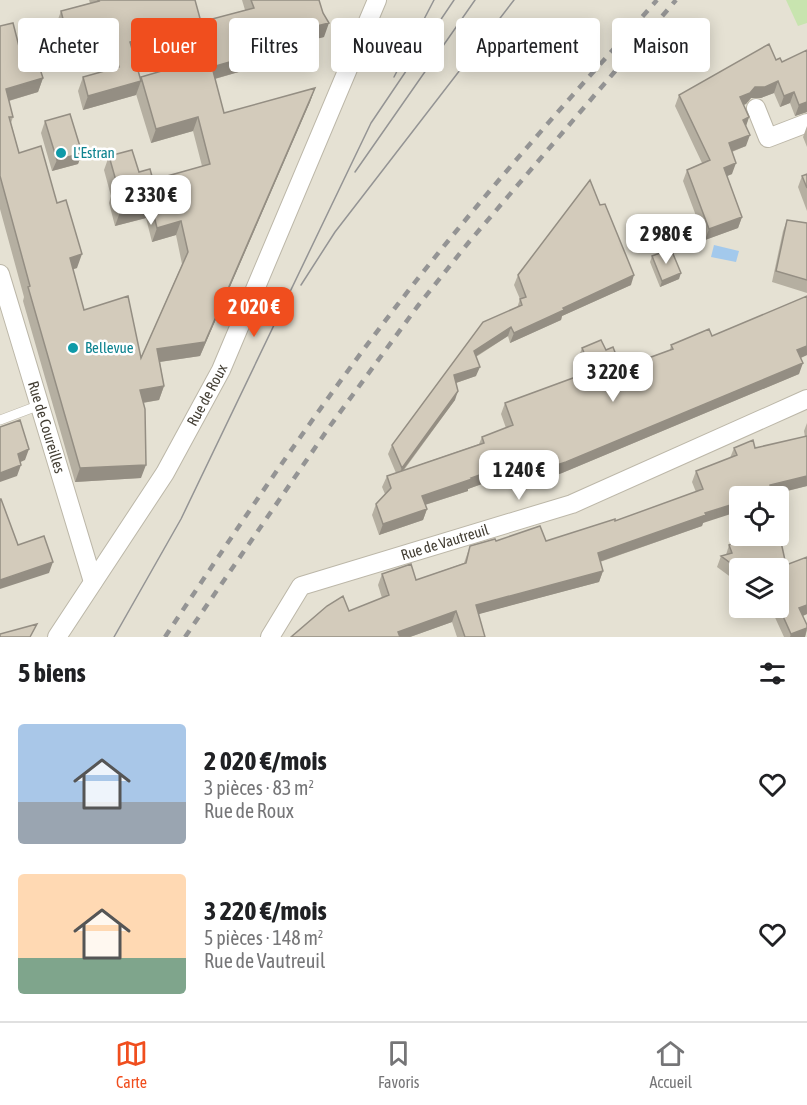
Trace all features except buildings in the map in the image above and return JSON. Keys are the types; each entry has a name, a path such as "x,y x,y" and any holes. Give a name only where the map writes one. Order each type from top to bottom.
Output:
{"street":[{"name":"Rue de Roux","path":"57,637 165,473 221,370 377,0"},
{"path":"756,108 768,138 807,123"},
{"name":"Rue de Coureilles","path":"0,274 93,582"},
{"name":"Rue de Vautreuil","path":"270,637 302,586 572,504 807,399"}],"lane":[{"path":"0,420 40,405"}],"shaded area":[{"path":"0,0 807,0 807,637 0,637"}],"green space":[{"path":"786,0 807,0 807,23 798,26"}],"water":[{"path":"714,245 739,251 736,262 711,257"}],"tram line":[{"path":"394,77 434,0"},
{"path":"114,637 181,519 371,123 454,0"},
{"path":"355,172 475,0"},
{"path":"301,285 335,232 514,0"}],"railway":[{"path":"165,637 270,481 418,278 482,200 657,0"},
{"path":"185,637 330,426 417,307 469,242 676,0"}],"place":[{"name":"L'Estran","path":"61,153"},
{"name":"Bellevue","path":"73,348"}]}
